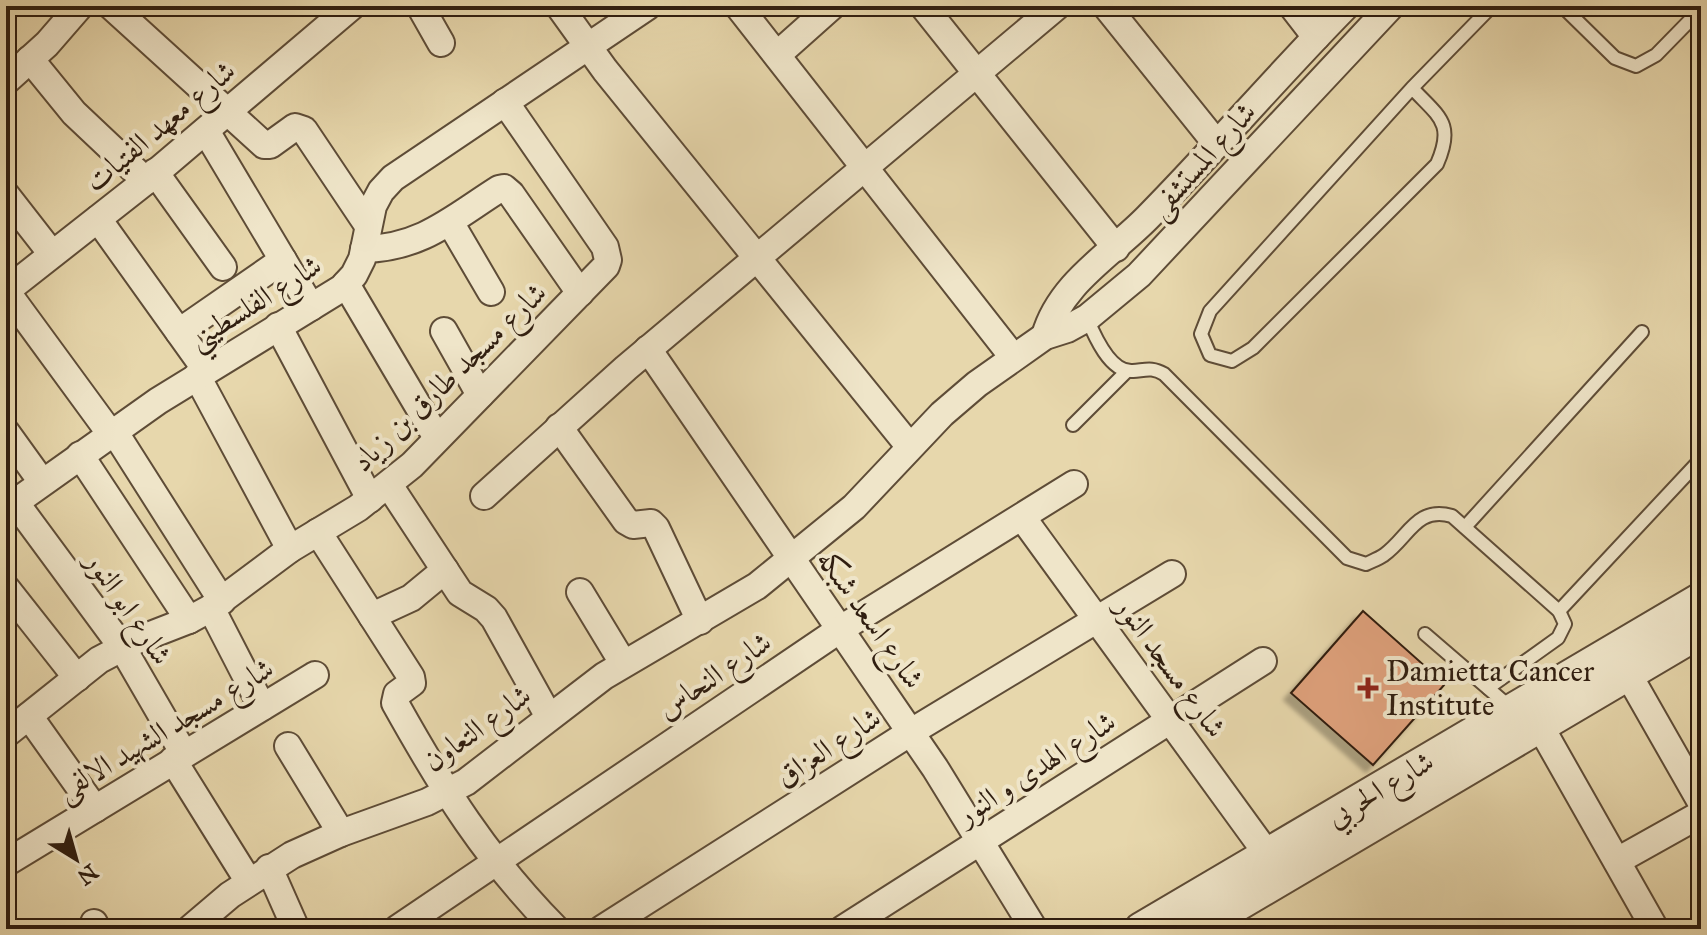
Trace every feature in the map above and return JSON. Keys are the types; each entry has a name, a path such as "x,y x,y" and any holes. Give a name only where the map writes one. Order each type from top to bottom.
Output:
{"street":[{"path":"80,6 47,44 16,64 151,176 223,267"},
{"path":"111,6 267,145 292,128 304,130 366,236 390,248 414,241 450,222 499,189 509,190 580,293"},
{"path":"420,6 441,43"},
{"path":"559,6 587,47 910,447"},
{"name":"شارع الفلسطيني","path":"10,505 202,373 335,294 358,267 377,198 400,171 648,6"},
{"path":"738,6 1013,357"},
{"path":"777,55 832,6"},
{"path":"923,6 1116,248"},
{"path":"484,496 648,349 1057,6"},
{"path":"1106,6 1216,143"},
{"path":"1292,6 1316,37"},
{"name":"شارع المستشفى","path":"1045,336 1052,314 1065,295 1116,248 1346,6"},
{"name":"شارع المستشفى","path":"792,560 854,507 951,407 1013,357 1045,336 1087,318 1139,275 1391,6"},
{"name":"شارع معهد الفتيات","path":"6,291 206,131 335,11"},
{"name":"شارع مسجد طارق بن زياد","path":"6,734 122,647 208,610 290,549 379,492 437,438 606,266 608,253 505,102"},
{"path":"206,131 311,307"},
{"path":"6,195 52,254"},
{"path":"98,219 179,332 290,549"},
{"path":"450,222 491,292"},
{"path":"179,332 283,260"},
{"path":"346,284 437,438"},
{"path":"6,291 112,432 262,707"},
{"path":"278,326 379,492 445,570 460,593 486,609 494,618 549,717"},
{"path":"444,331 480,395"},
{"name":"شارع اسعد شبكه","path":"648,349 911,732 982,841 1034,929"},
{"path":"559,427 626,521 633,525 648,523 656,528 700,621"},
{"path":"6,432 42,482"},
{"path":"80,455 208,610"},
{"name":"شارع النحاس","path":"397,929 839,630 1074,484"},
{"name":"شارع ابو النور","path":"10,505 122,647 178,757 296,929"},
{"name":"شارع مسجد النور","path":"1022,517 1268,855"},
{"path":"318,532 411,677 412,683 397,694 395,703 447,792 494,861 556,929"},
{"name":"شارع التعاون","path":"190,929 259,875 292,855 341,833 407,810 447,792 483,770 623,663 700,621 792,560"},
{"path":"372,616 411,598 445,570"},
{"name":"شارع العزاق","path":"602,929 911,732 1172,574"},
{"path":"6,588 77,678"},
{"path":"580,592 623,663"},
{"name":"شارع الحربي","path":"1196,929 1527,718 1701,599"},
{"name":"شارع الحربي","path":"1141,929 1268,855 1527,718 1628,674 1701,631"},
{"name":"شارع الهدى و النور","path":"843,929 1263,661"},
{"path":"1628,674 1701,802"},
{"name":"شارع مسجد الشهيد الالفى","path":"6,863 315,675"},
{"path":"29,716 95,809"},
{"path":"1527,718 1617,861 1655,929"},
{"path":"288,746 341,833"},
{"path":"1617,861 1701,814"}],"lane":[{"path":"1412,88 1442,119 1447,142 1437,164 1253,348 1232,361 1210,355 1201,334 1210,311 1412,88 1492,6"},
{"path":"1562,6 1615,58 1636,66 1656,55 1701,9"},
{"path":"1087,318 1109,356 1127,371"},
{"path":"1465,527 1642,332"},
{"path":"1073,425 1127,371 1151,369 1164,374 1347,558 1366,564 1385,554 1422,517 1437,512 1452,516 1559,611 1565,624 1558,638 1488,688"},
{"path":"1559,611 1701,459"},
{"path":"1425,634 1527,718"}],"building":[{"name":"Damietta Cancer Institute","path":"1363,611 1445,684 1373,765 1291,693"}],"place":[{"name":"Damietta Cancer Institute","path":"1368,688"}]}
